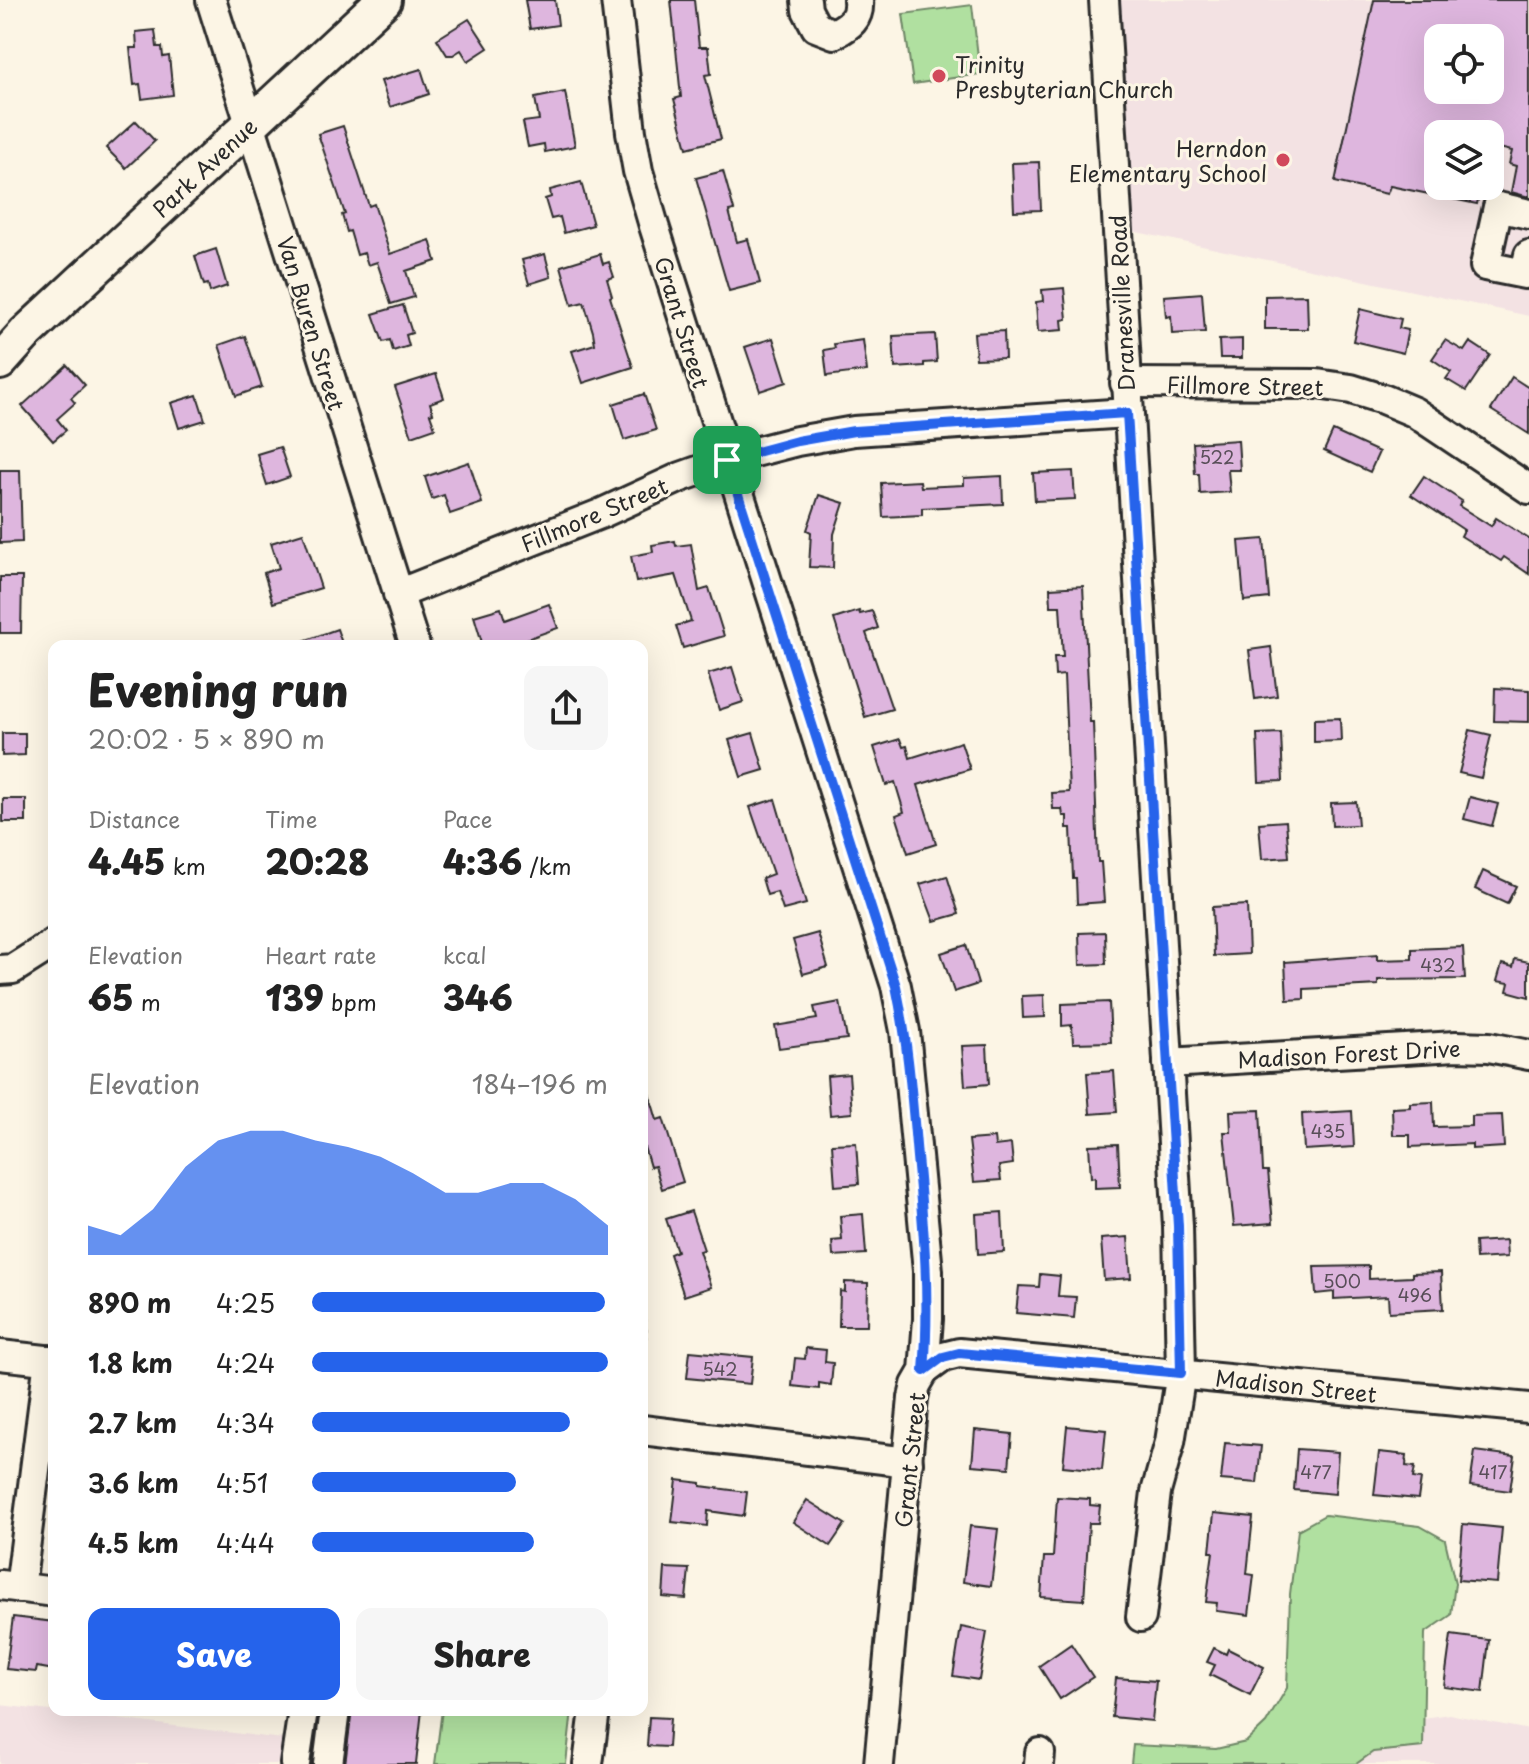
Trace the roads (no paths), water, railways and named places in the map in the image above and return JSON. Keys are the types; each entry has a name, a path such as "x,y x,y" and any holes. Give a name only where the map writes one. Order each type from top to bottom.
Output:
{"main road":[{"name":"Park Avenue","path":"0,362 13,342 384,0"}],"street":[{"name":"Van Buren Street","path":"211,0 413,640"},
{"name":"Grant Street","path":"616,0 638,171 896,986 905,1031 928,1271 928,1319 924,1371 913,1398 879,1764"},
{"path":"806,0 807,10 816,27 834,34 852,25 859,9 858,0"},
{"name":"Dranesville Road","path":"1104,0 1178,1226 1181,1373 1170,1442 1156,1492 1141,1617"},
{"path":"1529,214 1498,207 1485,266 1525,274 1529,255"},
{"name":"Fillmore Street","path":"1125,383 1317,384 1351,389 1414,412 1529,489"},
{"name":"Fillmore Street","path":"398,594 727,460 797,441 854,431 1127,413"},
{"path":"0,970 13,969 48,947"},
{"name":"Madison Forest Drive","path":"1168,1063 1456,1046 1489,1047 1529,1055"},
{"name":"Madison Street","path":"924,1371 943,1357 959,1353 1529,1408"},
{"path":"0,1355 48,1360"},
{"path":"48,1382 10,1586 48,1591"},
{"path":"648,1431 908,1462"},
{"path":"295,1764 302,1716"},
{"path":"328,1764 334,1716"},
{"path":"588,1764 594,1716"}],"place":[{"name":"Trinity Presbyterian Church","path":"939,76"},
{"name":"Herndon Elementary School","path":"1283,160"}]}
